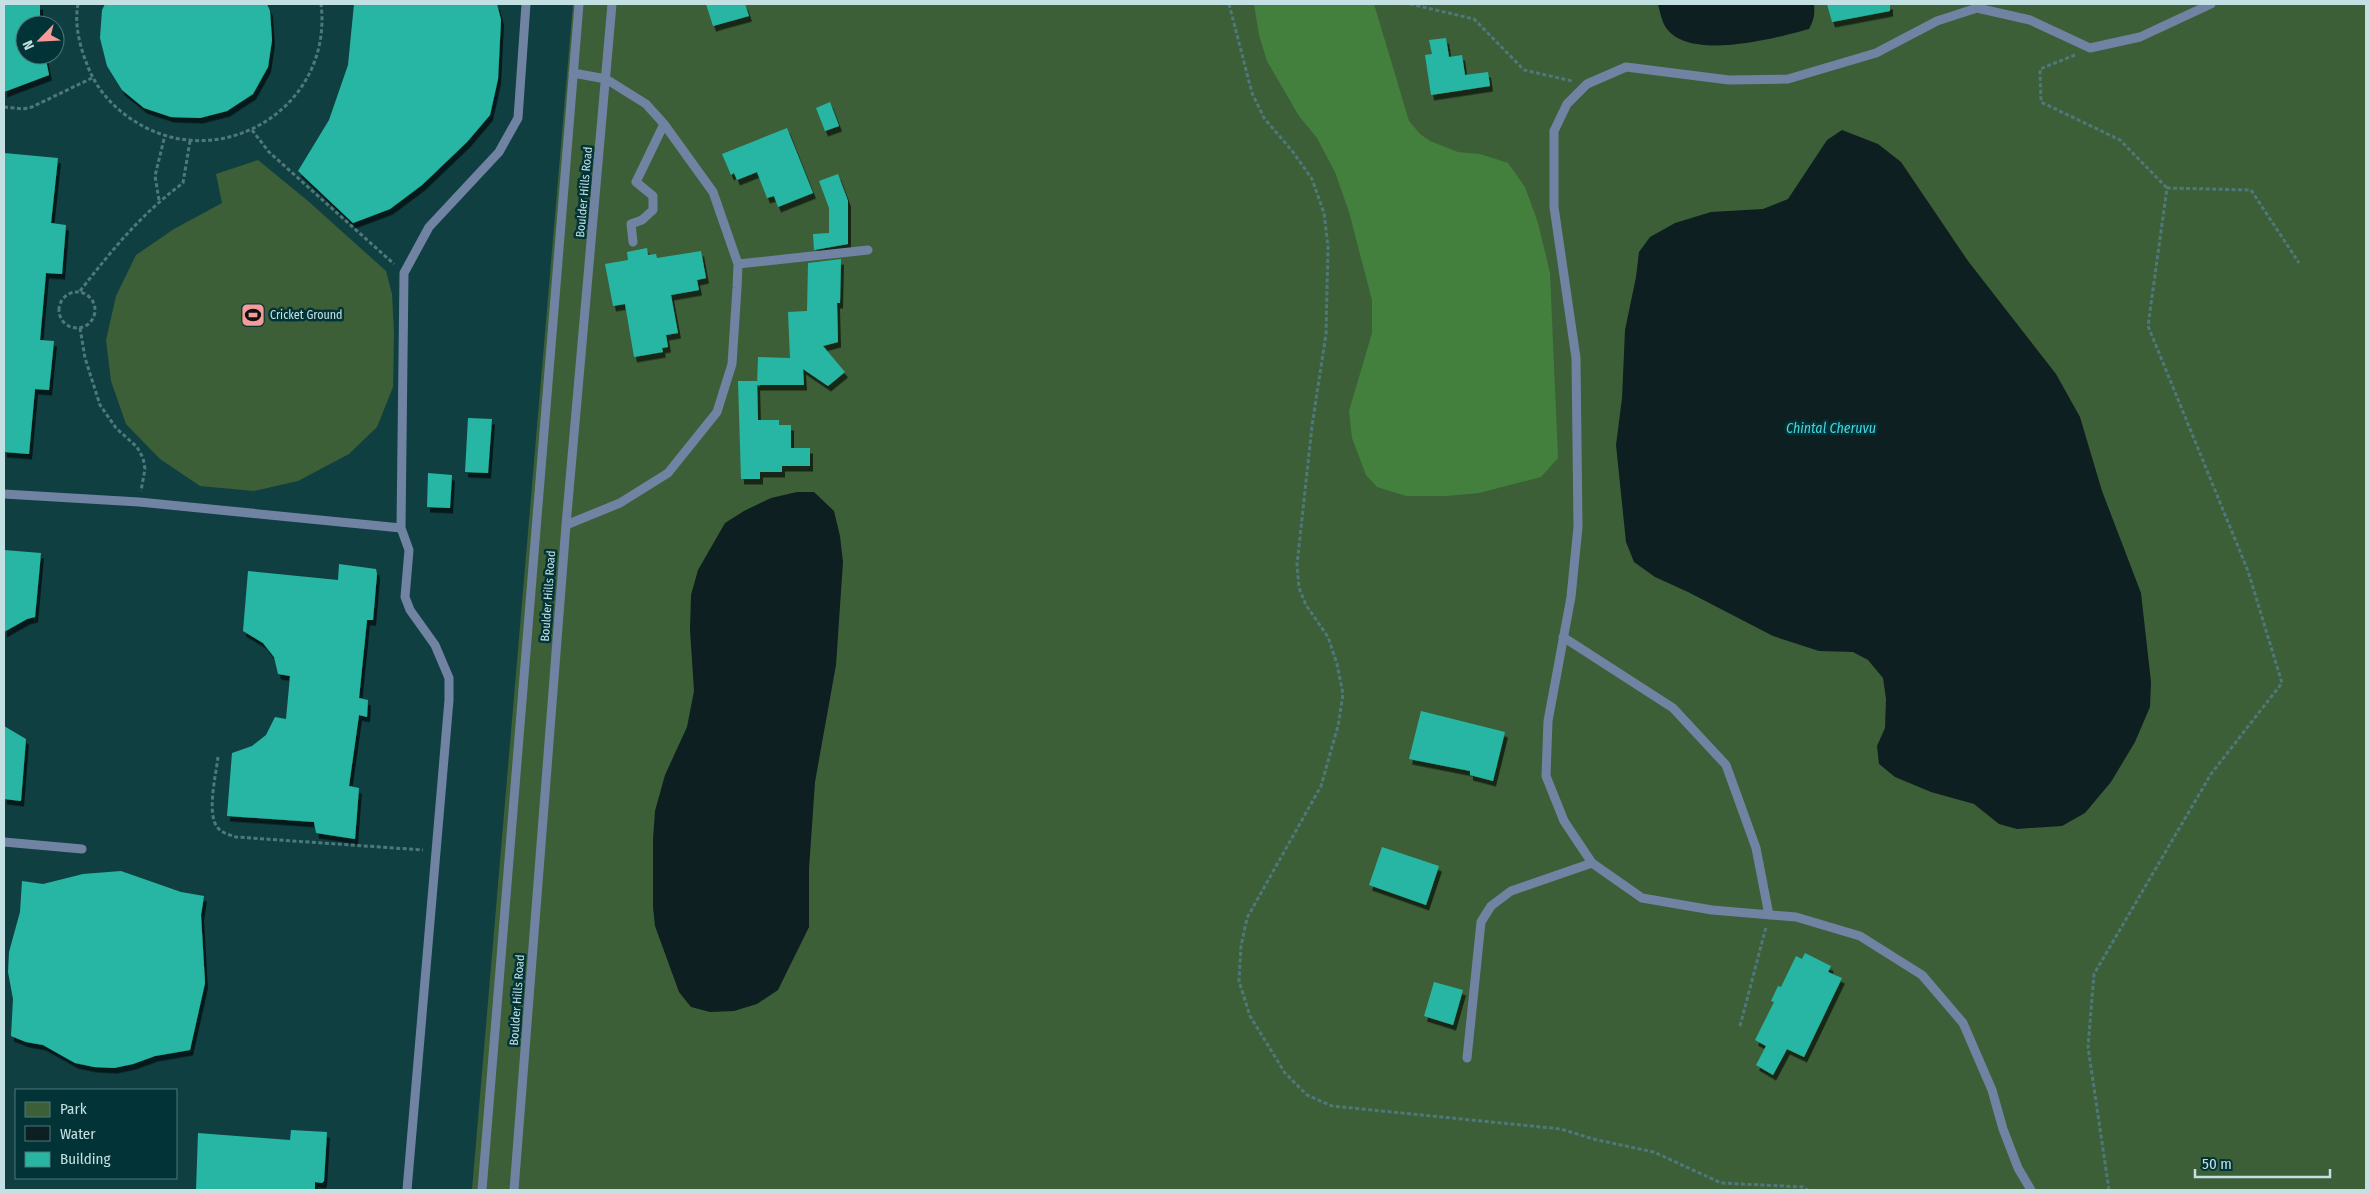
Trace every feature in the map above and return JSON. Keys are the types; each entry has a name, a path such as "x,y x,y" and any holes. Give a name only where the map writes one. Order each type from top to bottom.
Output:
{"lane":[{"path":"407,1190 449,700 449,678 435,645 410,610 405,597 409,550 401,528 404,273 430,227 499,152 518,118 526,4"},
{"name":"Boulder Hills Road","path":"482,1190 579,4"},
{"name":"Boulder Hills Road","path":"514,1190 566,525 612,4"},
{"path":"2031,1190 2015,1160 2003,1129 1992,1090 1963,1023 1922,975 1860,936 1796,917 1712,910 1642,898 1592,863 1564,821 1546,776 1548,721 1571,597 1578,527 1576,368 1554,207 1554,131 1567,104 1587,84 1626,67 1729,80 1788,79 1876,53 1937,21 1977,8 2030,20 2090,48 2140,37 2211,4"},
{"path":"566,525 620,503 668,473 717,412 732,364 738,264 714,192 664,124 646,104 606,79 573,73"},
{"path":"633,242 631,224 642,220 653,210 653,196 636,182 664,124"},
{"path":"738,264 868,250"},
{"path":"4,494 139,502 401,528"},
{"path":"1563,637 1673,708 1726,765 1756,848 1769,915"},
{"path":"4,842 82,849"},
{"path":"1467,1058 1481,922 1491,906 1511,891 1592,863"}],"path":[{"path":"78,4 80,46 92,78 114,106 142,127 164,135 190,141 229,138 252,130 272,118 290,102 304,83 314,62 320,39 321,4"},
{"path":"1229,4 1252,94 1264,118 1293,152 1312,179 1324,214 1328,247 1326,334 1312,426 1297,565 1299,588 1306,605 1328,637 1337,664 1342,694 1338,726 1321,786 1247,918 1241,946 1239,981 1250,1016 1285,1073 1307,1094 1332,1106 1561,1128 1594,1139 1654,1152 1721,1183 1803,1188 1808,1190"},
{"path":"1410,4 1474,19 1524,70 1587,84"},
{"path":"2090,48 2040,69 2041,102 2120,140 2167,188 2250,190 2299,263"},
{"path":"4,107 23,109 32,107 92,78"},
{"path":"252,130 268,152 404,273"},
{"path":"160,200 155,176 164,135"},
{"path":"80,291 112,249 160,200 183,183 190,141"},
{"path":"2109,1190 2088,1047 2094,974 2211,774 2282,683 2248,571 2148,326 2167,188"},
{"path":"74,291 80,291 90,296 96,307 94,318 90,323 80,328 68,325 63,321 59,310 63,298 74,291"},
{"path":"80,328 84,358 100,405 116,428 137,447 143,458 145,469 139,502"},
{"path":"218,757 212,808 213,820 219,829 228,834 236,837 436,851"},
{"path":"1740,1026 1760,956 1769,915"}],"green space":[{"path":"573,4 2366,4 2366,1190 472,1190"},
{"path":"1254,4 1374,4 1409,121 1420,134 1430,141 1458,152 1480,154 1508,163 1525,187 1538,223 1550,273 1558,458 1541,477 1479,493 1446,496 1406,496 1377,487 1366,475 1352,438 1349,411 1372,333 1372,300 1349,212 1335,172 1317,138 1299,116 1267,61 1259,35"},
{"name":"Cricket Ground","path":"258,160 308,201 386,271 392,294 394,333 393,387 377,427 349,454 298,481 254,491 200,486 160,459 126,424 111,381 106,340 116,296 136,255 174,229 222,203 216,174"}],"water":[{"path":"1658,4 1814,4 1814,11 1809,29 1756,41 1714,45 1695,44 1679,39 1665,27"},
{"name":"Chintal Cheruvu","path":"1842,130 1878,144 1901,162 1968,261 2056,374 2080,417 2102,491 2141,593 2151,682 2150,707 2135,742 2111,782 2085,813 2062,826 2017,829 1999,824 1974,804 1931,792 1895,777 1879,764 1877,746 1885,728 1886,699 1883,678 1868,660 1853,652 1819,651 1773,636 1655,577 1634,562 1626,542 1616,445 1622,398 1625,330 1639,252 1650,237 1675,223 1711,212 1763,209 1788,199 1827,140"},
{"path":"797,492 814,492 834,511 840,536 843,562 836,665 815,782 809,869 809,927 778,990 757,1004 734,1011 710,1012 691,1007 679,992 655,926 653,907 655,811 665,775 687,727 694,691 690,630 691,595 698,570 725,523 771,498"}],"building":[{"path":"4,4 40,4 40,15 15,15 15,65 47,65 49,75 4,92"},
{"path":"105,4 267,4 270,11 272,40 268,67 253,94 227,111 200,118 171,117 144,108 122,90 107,66 100,38 102,10"},
{"path":"354,4 497,4 501,20 498,79 490,115 467,142 422,185 390,209 353,223 298,171 329,120 348,65"},
{"path":"706,4 745,4 749,16 713,26"},
{"path":"1827,4 1890,4 1890,11 1832,22"},
{"path":"1446,38 1449,57 1462,55 1465,75 1488,72 1490,86 1431,95 1425,55 1432,54 1429,40"},
{"path":"830,102 839,126 825,131 816,108"},
{"path":"787,128 813,193 778,207 774,196 767,198 757,172 737,180 734,173 731,175 722,154"},
{"path":"4,153 58,158 51,223 66,225 62,274 46,273 40,340 54,341 49,390 35,389 29,454 4,452"},
{"path":"838,174 848,201 848,244 814,250 813,234 829,233 829,208 819,181"},
{"path":"647,248 648,255 656,254 657,258 701,251 706,278 697,280 699,290 671,295 678,333 666,335 668,347 662,348 663,352 634,357 625,304 613,306 605,264 628,260 627,252"},
{"path":"841,259 840,303 837,303 838,342 823,346 845,372 828,386 803,369 804,385 757,385 758,357 790,358 788,312 807,311 808,263"},
{"path":"738,381 757,381 758,420 779,420 779,425 791,425 791,448 810,448 810,466 782,466 782,472 760,472 760,479 741,479"},
{"path":"468,418 492,419 488,473 465,472"},
{"path":"428,473 452,475 450,508 427,507"},
{"path":"4,550 41,553 35,617 27,619 4,632"},
{"path":"339,564 376,569 377,574 373,620 367,620 359,698 368,700 367,717 359,715 349,786 359,788 355,839 316,833 314,822 227,816 232,753 252,746 266,735 275,717 286,719 290,676 278,674 274,657 263,643 243,631 248,571 338,580"},
{"path":"1421,711 1505,732 1493,781 1470,775 1470,771 1409,759"},
{"path":"4,726 26,739 21,801 4,799"},
{"path":"1382,847 1439,866 1426,905 1369,885"},
{"path":"121,871 181,892 204,896 201,915 205,983 190,1050 155,1056 114,1068 94,1067 75,1063 43,1045 26,1042 11,1036 13,999 8,972 9,952 20,912 22,881 43,884 83,874"},
{"path":"1805,953 1831,966 1828,972 1842,978 1804,1057 1787,1049 1773,1075 1756,1065 1766,1046 1755,1040 1774,1002 1771,1001 1778,986 1781,987 1796,956 1802,959"},
{"path":"1434,982 1463,990 1453,1025 1424,1016"},
{"path":"291,1130 327,1132 324,1181 322,1183 315,1182 315,1190 196,1190 198,1133 290,1140"}],"place":[{"name":"Cricket Ground","path":"253,315"}]}
